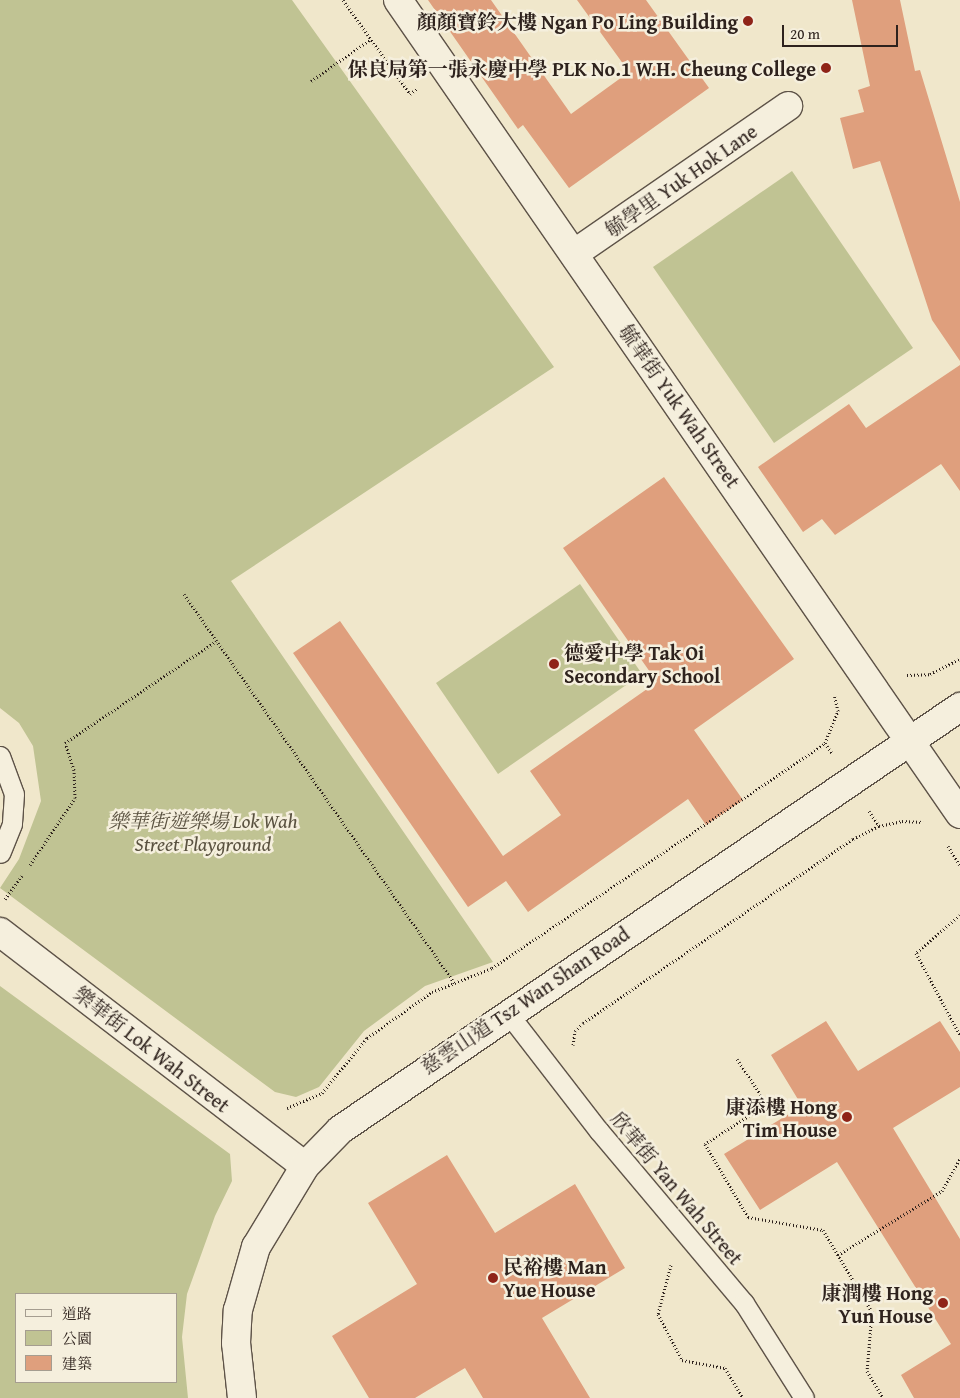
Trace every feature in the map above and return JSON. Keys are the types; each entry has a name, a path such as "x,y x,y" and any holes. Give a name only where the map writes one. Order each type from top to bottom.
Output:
{"street":[{"name":"毓華街 Yuk Wah Street","path":"398,0 575,253 960,814"},
{"name":"毓學里 Yuk Hok Lane","path":"575,253 788,106"},
{"name":"慈雲山道 Tsz Wan Shan Road","path":"242,1398 236,1343 245,1277 275,1212 305,1166 340,1130 507,1012 960,708"},
{"name":"樂華街 Lok Wah Street","path":"0,932 305,1166"}],"lane":[{"path":"0,756 14,794 12,824 0,853"},
{"name":"欣華街 Yan Wah Street","path":"507,1012 668,1214 744,1303 804,1398"}],"path":[{"path":"311,81 371,40 343,0"},
{"path":"343,0 410,94"},
{"path":"184,594 454,983"},
{"path":"48,839 75,798 74,770 65,744 216,641"},
{"path":"898,670 905,675 930,674 960,658"},
{"path":"282,1106 302,1105 322,1093 367,1038 432,992 492,968 825,743 838,711 834,693"},
{"path":"584,1023 853,840 902,820 929,825"},
{"path":"942,836 960,865"},
{"path":"960,915 916,953 960,1035"},
{"path":"737,1059 767,1104 705,1144 748,1217 823,1230 872,1312 867,1371 883,1398"},
{"path":"838,1255 942,1191 960,1159"},
{"path":"668,1214 671,1275 658,1314 682,1360 725,1368 743,1398"}],"green space":[{"name":"樂華街遊樂場 Lok Wah Street Playground","path":"0,0 292,0 554,367 231,581 493,962 425,986 364,1031 319,1087 296,1097 275,1092 0,888 19,859 41,801 33,746 19,723 0,708"},
{"path":"792,171 913,348 774,443 653,267"},
{"path":"580,584 642,674 498,774 436,683"},
{"path":"0,986 230,1154 232,1181 215,1216 187,1294 182,1337 188,1398 0,1398"}],"building":[{"path":"428,0 491,0 571,114 629,72 577,0 646,0 709,88 569,188 523,125 518,129"},
{"path":"852,0 900,0 915,71 920,70 960,202 960,361 932,320 880,161 853,169 840,118 864,112 858,90 870,86"},
{"path":"960,365 960,491 941,464 835,535 822,519 803,532 758,467 849,404 866,428"},
{"path":"664,477 794,659 694,730 743,800 706,825 688,799 528,912 506,881 468,907 293,653 340,621 503,856 561,815 530,771 657,682 563,548"},
{"name":"康添樓 Hong Tim House","path":"826,1021 858,1071 940,1021 960,1052 960,1087 893,1128 960,1239 960,1398 914,1398 901,1375 951,1344 837,1162 760,1210 724,1154 802,1106 771,1055"},
{"name":"民裕樓 Man Yue House","path":"447,1155 495,1233 575,1184 625,1268 542,1318 590,1398 483,1398 465,1368 415,1398 369,1398 332,1336 417,1284 368,1203"}],"place":[{"name":"顏顏寶鈴大樓 Ngan Po Ling Building","path":"748,21"},
{"name":"保良局第一張永慶中學 PLK No.1 W.H. Cheung College","path":"826,68"},
{"name":"德愛中學 Tak Oi Secondary School","path":"554,664"},
{"name":"康添樓 Hong Tim House","path":"847,1117"},
{"name":"民裕樓 Man Yue House","path":"493,1278"},
{"name":"康潤樓 Hong Yun House","path":"943,1303"}]}
